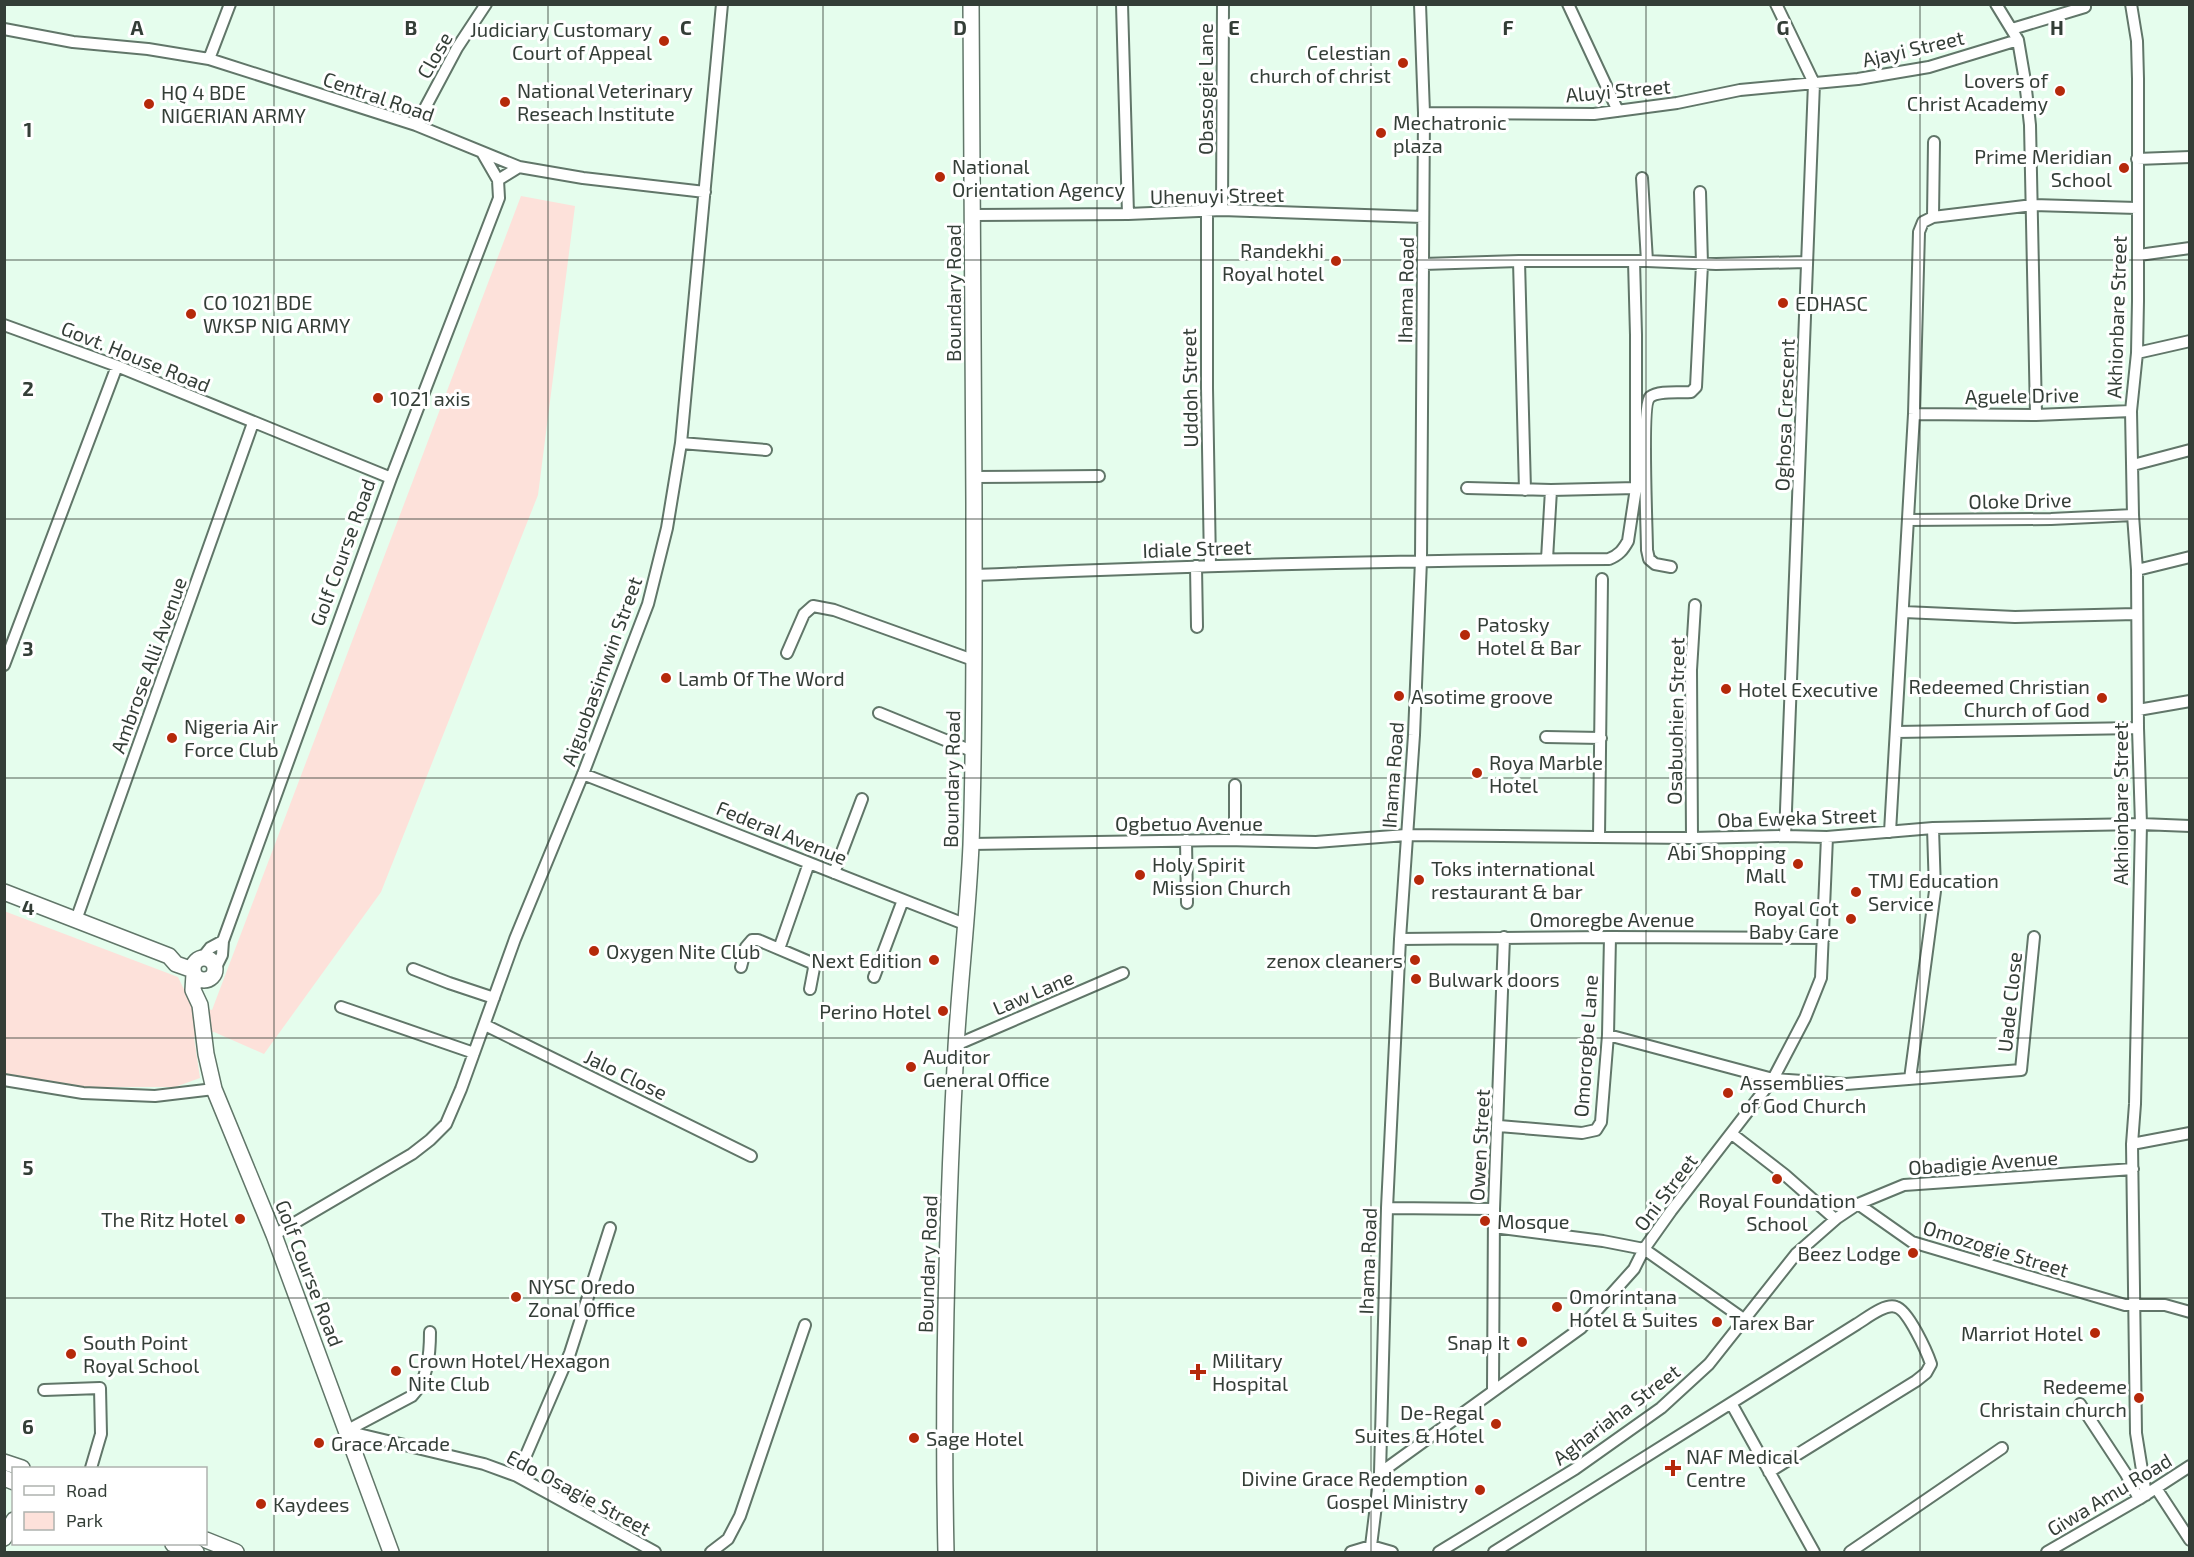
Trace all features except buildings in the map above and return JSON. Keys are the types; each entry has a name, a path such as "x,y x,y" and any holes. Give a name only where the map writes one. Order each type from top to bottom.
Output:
{"street":[{"path":"209,59 230,4"},
{"name":"Close","path":"416,125 457,48 486,4"},
{"name":"Aiguobasimwin Street","path":"274,1234 412,1154 446,1124 515,939 583,774 648,604 667,528 681,443 722,4"},
{"name":"Boundary Road","path":"946,1552 945,1381 956,1045 967,926 971,844 974,215 971,4"},
{"path":"1122,4 1128,214"},
{"name":"Obasogie Lane","path":"1222,210 1223,4"},
{"name":"Ihama Road","path":"1371,1546 1380,1473 1387,1208 1400,939 1414,735 1421,560 1424,113 1420,4"},
{"path":"1568,4 1618,111"},
{"name":"Oghosa Crescent","path":"1776,4 1814,83 1785,836"},
{"path":"1996,4 2018,40 2030,125 2036,415"},
{"name":"Akhionbare Street","path":"2132,4 2137,41 2139,255 2137,353 2131,411 2133,515 2137,570 2141,824 2135,1104 2132,1144 2136,1433 2143,1497"},
{"path":"2012,29 2085,7"},
{"name":"Central Road","path":"4,29 73,42 148,49 209,59 416,125 519,167 583,178 705,192"},
{"name":"Ajayi Street","path":"1814,83 1858,79 1929,67 2018,40"},
{"name":"Aluyi Street","path":"1424,113 1594,114 1677,103 1740,90 1814,83"},
{"path":"1933,217 1934,142"},
{"path":"483,154 498,180 519,167"},
{"path":"2137,159 2190,157"},
{"path":"1642,178 1647,261"},
{"name":"Golf Course Road","path":"213,973 222,954 223,941 391,478 499,198 498,180"},
{"path":"1671,567 1655,564 1649,559 1647,550 1645,426 1647,402 1650,398 1656,394 1691,392 1696,387 1702,264 1700,192"},
{"path":"1890,832 1914,414 1919,232 1923,222 1933,217 2033,205 2137,208"},
{"name":"Uddoh Street","path":"1207,210 1210,565"},
{"name":"Uhenuyi Street","path":"974,215 1128,214 1222,210 1424,217"},
{"path":"2139,255 2190,248"},
{"path":"1423,264 1519,261 1647,261 1702,264 1807,262"},
{"path":"1519,261 1525,490"},
{"name":"Idiale Street","path":"974,575 1210,565 1421,560 1609,559 1616,556 1628,541 1635,488 1634,261"},
{"name":"Govt. House Road","path":"4,325 117,366 391,478"},
{"path":"2137,353 2190,341"},
{"path":"4,665 117,366"},
{"name":"Aguele Drive","path":"1914,414 2036,415 2131,411"},
{"name":"Ambrose Alli Avenue","path":"76,920 254,423"},
{"path":"681,443 766,450"},
{"path":"2133,465 2190,450"},
{"path":"974,477 1099,476"},
{"path":"1467,488 1525,490 1635,488"},
{"path":"1547,559 1551,490"},
{"name":"Oloke Drive","path":"1908,520 2052,519 2133,515"},
{"path":"2137,570 2190,557"},
{"path":"1196,566 1197,627"},
{"path":"1599,837 1602,579"},
{"name":"Osabuohien Street","path":"1692,838 1691,681 1695,605"},
{"path":"787,653 804,614 813,606 834,610 973,660"},
{"path":"1904,612 2015,617 2136,615"},
{"path":"2138,710 2190,701"},
{"path":"879,713 972,751"},
{"path":"1896,732 2138,728"},
{"path":"1546,737 1600,738"},
{"name":"Federal Avenue","path":"583,774 967,926"},
{"path":"1235,784 1235,840"},
{"path":"834,873 862,799"},
{"name":"Oba Eweka Street","path":"1406,835 1827,837 1933,828 2141,824 2190,826"},
{"path":"1608,1035 1773,1079 1846,1084 1910,1079 1935,891 1933,828"},
{"name":"Ogbetuo Avenue","path":"971,844 1186,840 1316,842 1406,835"},
{"name":"Oni Street","path":"1380,1473 1581,1328 1634,1269 1644,1249 1671,1211 1773,1079 1805,1018 1821,978 1827,837"},
{"path":"1186,840 1187,903"},
{"path":"779,949 809,863"},
{"path":"4,892 169,956 176,964 197,966"},
{"path":"874,977 903,900"},
{"name":"Owen Street","path":"1493,1391 1494,1209 1499,1126 1504,937"},
{"name":"Omorogbe Lane","path":"1499,1126 1582,1133 1596,1130 1601,1122 1608,1035 1610,937"},
{"name":"Omoregbe Avenue","path":"1400,939 1824,938"},
{"name":"Uade Close","path":"1910,1079 2021,1070 2034,938"},
{"path":"741,966 746,947 752,940 758,940 812,963 814,968 810,989"},
{"path":"197,966 210,948 223,941"},
{"path":"197,966 203,980 213,973"},
{"name":"Golf Course Road","path":"197,966 193,990 200,1005 206,1054 214,1089 274,1234 391,1552"},
{"path":"413,969 494,998"},
{"path":"200,1005 207,994 213,973"},
{"name":"Law Lane","path":"956,1045 1124,973"},
{"path":"341,1007 474,1053"},
{"name":"Jalo Close","path":"484,1025 751,1156"},
{"path":"5,1084 83,1093 155,1096 214,1089"},
{"path":"2132,1144 2190,1133"},
{"path":"1732,1134 1756,1151 1835,1219"},
{"name":"Obadigie Avenue","path":"1835,1219 1858,1204 1904,1185 2133,1169"},
{"name":"Omozogie Street","path":"1858,1204 1912,1242 2126,1305 2165,1305 2190,1312"},
{"path":"1387,1208 1494,1209"},
{"name":"Aghariaha Street","path":"1439,1552 1575,1469 1661,1408 1709,1364 1796,1254 1835,1219"},
{"path":"1494,1227 1603,1241 1644,1249 1744,1320"},
{"path":"517,1476 570,1353 610,1228"},
{"path":"1494,1552 1857,1324 1887,1307 1896,1306 1902,1311 1926,1347 1931,1364 1926,1373 1769,1472"},
{"path":"711,1552 728,1539 740,1516 805,1324"},
{"path":"346,1431 412,1396 421,1388 430,1350 430,1332"},
{"path":"44,1390 100,1389 101,1434 91,1467"},
{"path":"1731,1403 1814,1552"},
{"path":"2080,1404 2143,1497"},
{"name":"Edo Osagie Street","path":"346,1431 484,1464 517,1476 655,1552"},
{"path":"1850,1552 2002,1448"},
{"path":"4,1462 19,1467"},
{"name":"Giwa Amu Road","path":"2047,1552 2143,1497 2190,1466"},
{"path":"2156,1488 2190,1540"},
{"path":"4,1538 12,1524"},
{"path":"207,1540 236,1552"},
{"path":"176,1545 196,1552"},
{"path":"1351,1552 1371,1546 1392,1552"}],"green space":[{"path":"521,196 575,206 538,495 381,892 264,1054 214,1032 194,1037 200,1078 175,1087 84,1087 5,1074 4,911 178,977 191,1004 212,1010"}],"place":[{"name":"Judiciary Customary Court of Appeal","path":"664,41"},
{"name":"Celestian church of christ","path":"1403,63"},
{"name":"Lovers of Christ Academy","path":"2060,91"},
{"name":"National Veterinary Reseach Institute","path":"505,102"},
{"name":"HQ 4 BDE NIGERIAN ARMY","path":"149,104"},
{"name":"Mechatronic plaza","path":"1381,133"},
{"name":"Prime Meridian School","path":"2124,168"},
{"name":"National Orientation Agency","path":"940,177"},
{"name":"Randekhi Royal hotel","path":"1336,261"},
{"name":"EDHASC","path":"1783,303"},
{"name":"CO 1021 BDE WKSP NIG ARMY","path":"191,314"},
{"name":"1021 axis","path":"378,398"},
{"name":"Patosky Hotel & Bar","path":"1465,635"},
{"name":"Lamb Of The Word","path":"666,678"},
{"name":"Hotel Executive","path":"1726,689"},
{"name":"Asotime groove","path":"1399,696"},
{"name":"Redeemed Christian Church of God","path":"2102,698"},
{"name":"Nigeria Air Force Club","path":"172,738"},
{"name":"Roya Marble Hotel","path":"1477,773"},
{"name":"Abi Shopping Mall","path":"1798,864"},
{"name":"Holy Spirit Mission Church","path":"1140,875"},
{"name":"Toks international restaurant & bar","path":"1419,880"},
{"name":"TMJ Education Service","path":"1856,892"},
{"name":"Royal Cot Baby Care","path":"1851,919"},
{"name":"Oxygen Nite Club","path":"594,951"},
{"name":"Next Edition","path":"934,960"},
{"name":"zenox cleaners","path":"1415,960"},
{"name":"Bulwark doors","path":"1416,979"},
{"name":"Perino Hotel","path":"943,1011"},
{"name":"Auditor General Office","path":"911,1067"},
{"name":"Assemblies of God Church","path":"1728,1093"},
{"name":"Royal Foundation School","path":"1777,1179"},
{"name":"The Ritz Hotel","path":"240,1219"},
{"name":"Mosque","path":"1485,1221"},
{"name":"Beez Lodge","path":"1913,1253"},
{"name":"NYSC Oredo Zonal Office","path":"516,1297"},
{"name":"Omorintana Hotel & Suites","path":"1557,1307"},
{"name":"Tarex Bar","path":"1717,1322"},
{"name":"Marriot Hotel","path":"2095,1333"},
{"name":"Snap It","path":"1522,1342"},
{"name":"South Point Royal School","path":"71,1354"},
{"name":"Crown Hotel/Hexagon Nite Club","path":"396,1371"},
{"name":"Military Hospital","path":"1198,1372"},
{"name":"Redeeme Christain church","path":"2139,1398"},
{"name":"De-Regal Suites & Hotel","path":"1496,1424"},
{"name":"Sage Hotel","path":"914,1438"},
{"name":"Grace Arcade","path":"319,1443"},
{"name":"NAF Medical Centre","path":"1673,1468"},
{"name":"Divine Grace Redemption Gospel Ministry","path":"1480,1490"},
{"name":"Kaydees","path":"261,1504"}]}
